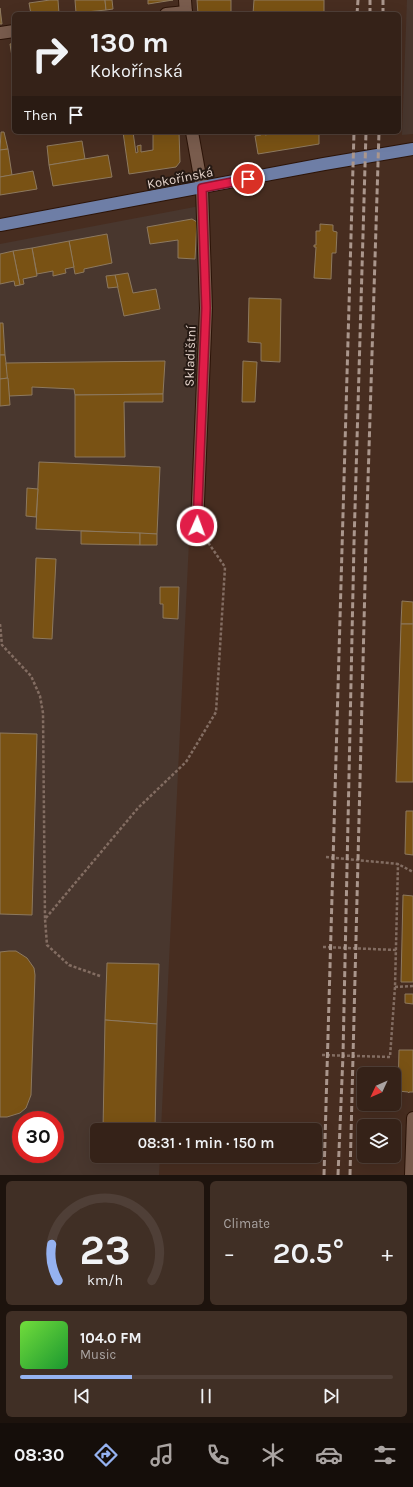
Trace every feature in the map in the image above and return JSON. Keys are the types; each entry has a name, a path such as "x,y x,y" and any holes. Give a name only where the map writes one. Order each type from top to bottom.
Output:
{"main road":[{"name":"Kokořínská","path":"0,225 324,164 413,149"}],"street":[{"path":"174,12 186,9"},
{"path":"0,33 12,31"},
{"name":"Skladištní","path":"192,134 202,188 206,308 197,526"},
{"path":"411,1175 413,1118"}],"path":[{"path":"45,919 138,808 186,762 216,712 225,567 197,526"},
{"path":"0,624 2,645 31,676 40,696 43,713 45,919 47,945 69,965 100,976"},
{"path":"326,858 398,864 413,872"},
{"path":"322,1055 390,1057 395,987 398,864"},
{"path":"323,947 396,950"},
{"path":"395,987 413,986"}],"shaded area":[{"path":"407,0 413,0 413,134 402,135"},
{"path":"205,205 161,1123 90,1123 90,1163 160,1163 159,1175 0,1175 0,244"}],"building":[{"path":"58,0 59,12 31,12 29,3"},
{"path":"75,0 105,0 106,10 76,12"},
{"path":"105,0 112,0 113,9 106,10"},
{"path":"148,0 173,0 148,4"},
{"path":"197,0 231,0 231,12 198,12"},
{"path":"254,0 324,0 324,12 253,12"},
{"path":"0,8 2,24 0,24"},
{"path":"10,44 12,44 12,57"},
{"path":"1,132 4,132 8,149 0,150"},
{"path":"123,134 133,134 136,153 138,152 137,146 141,145 141,152 153,150 153,134 179,134 180,162 176,167 129,174"},
{"path":"319,134 319,144 258,154 255,136"},
{"path":"82,141 85,159 49,165 47,146"},
{"path":"8,149 12,175 0,177 0,150"},
{"path":"108,155 112,177 53,186 49,165"},
{"path":"33,171 37,189 0,195 0,177"},
{"path":"192,219 197,222 195,259 178,258 178,240 150,244 147,227"},
{"path":"320,224 333,225 333,231 337,232 336,253 332,253 331,279 314,278 316,247 314,247 314,245 316,245 316,231 320,231"},
{"path":"107,234 112,263 84,269 84,272 75,274 69,241"},
{"path":"69,241 74,267 65,269 66,273 53,276 53,271 37,274 32,248"},
{"path":"32,248 37,276 23,279 24,284 20,285 13,251"},
{"path":"13,251 20,285 15,286 14,281 0,284 0,254"},
{"path":"128,273 133,293 156,289 160,309 124,316 115,275"},
{"path":"115,275 118,287 108,288 106,276"},
{"path":"249,298 281,299 280,362 261,361 261,343 248,342"},
{"path":"0,323 3,323 5,355 0,355"},
{"path":"0,355 5,355 8,378 0,379"},
{"path":"165,361 163,394 75,395 74,389 32,387 32,395 9,396 6,363"},
{"path":"243,361 257,362 255,402 242,402"},
{"path":"8,378 10,405 0,406 0,379"},
{"path":"163,394 163,402 124,402 125,457 75,457 75,395"},
{"path":"39,462 160,467 157,534 36,529"},
{"path":"27,488 38,489 36,517 26,516"},
{"path":"81,531 140,533 140,545 81,544"},
{"path":"140,533 157,534 157,545 140,545"},
{"path":"36,558 56,559 52,639 33,638"},
{"path":"160,587 179,587 178,619 163,618 163,604 160,604"},
{"path":"402,601 413,602 413,624 401,624"},
{"path":"401,624 413,624 413,782 396,782"},
{"path":"0,733 37,734 32,915 0,914"},
{"path":"406,811 413,811 413,855 405,854"},
{"path":"403,895 413,896 413,982 401,982"},
{"path":"16,951 27,958 34,968 35,975 31,1095 26,1108 22,1111 12,1111 12,1115 7,1117 0,1117 0,952"},
{"path":"107,963 159,964 157,1024 105,1020"},
{"path":"405,994 413,994 413,1004 405,1003"},
{"path":"105,1020 157,1024 155,1123 103,1123"},
{"path":"399,1050 413,1050 413,1092 409,1093 401,1091 401,1067 399,1067"}],"railway":[{"path":"357,12 358,0"},
{"path":"370,0 370,12"},
{"path":"383,0 383,12"},
{"path":"324,1175 354,134"},
{"path":"338,1175 343,1055 354,543 366,134"},
{"path":"350,1175 366,544 379,134"}],"route":[{"path":"197,526 206,308 202,188 248,179"}]}
